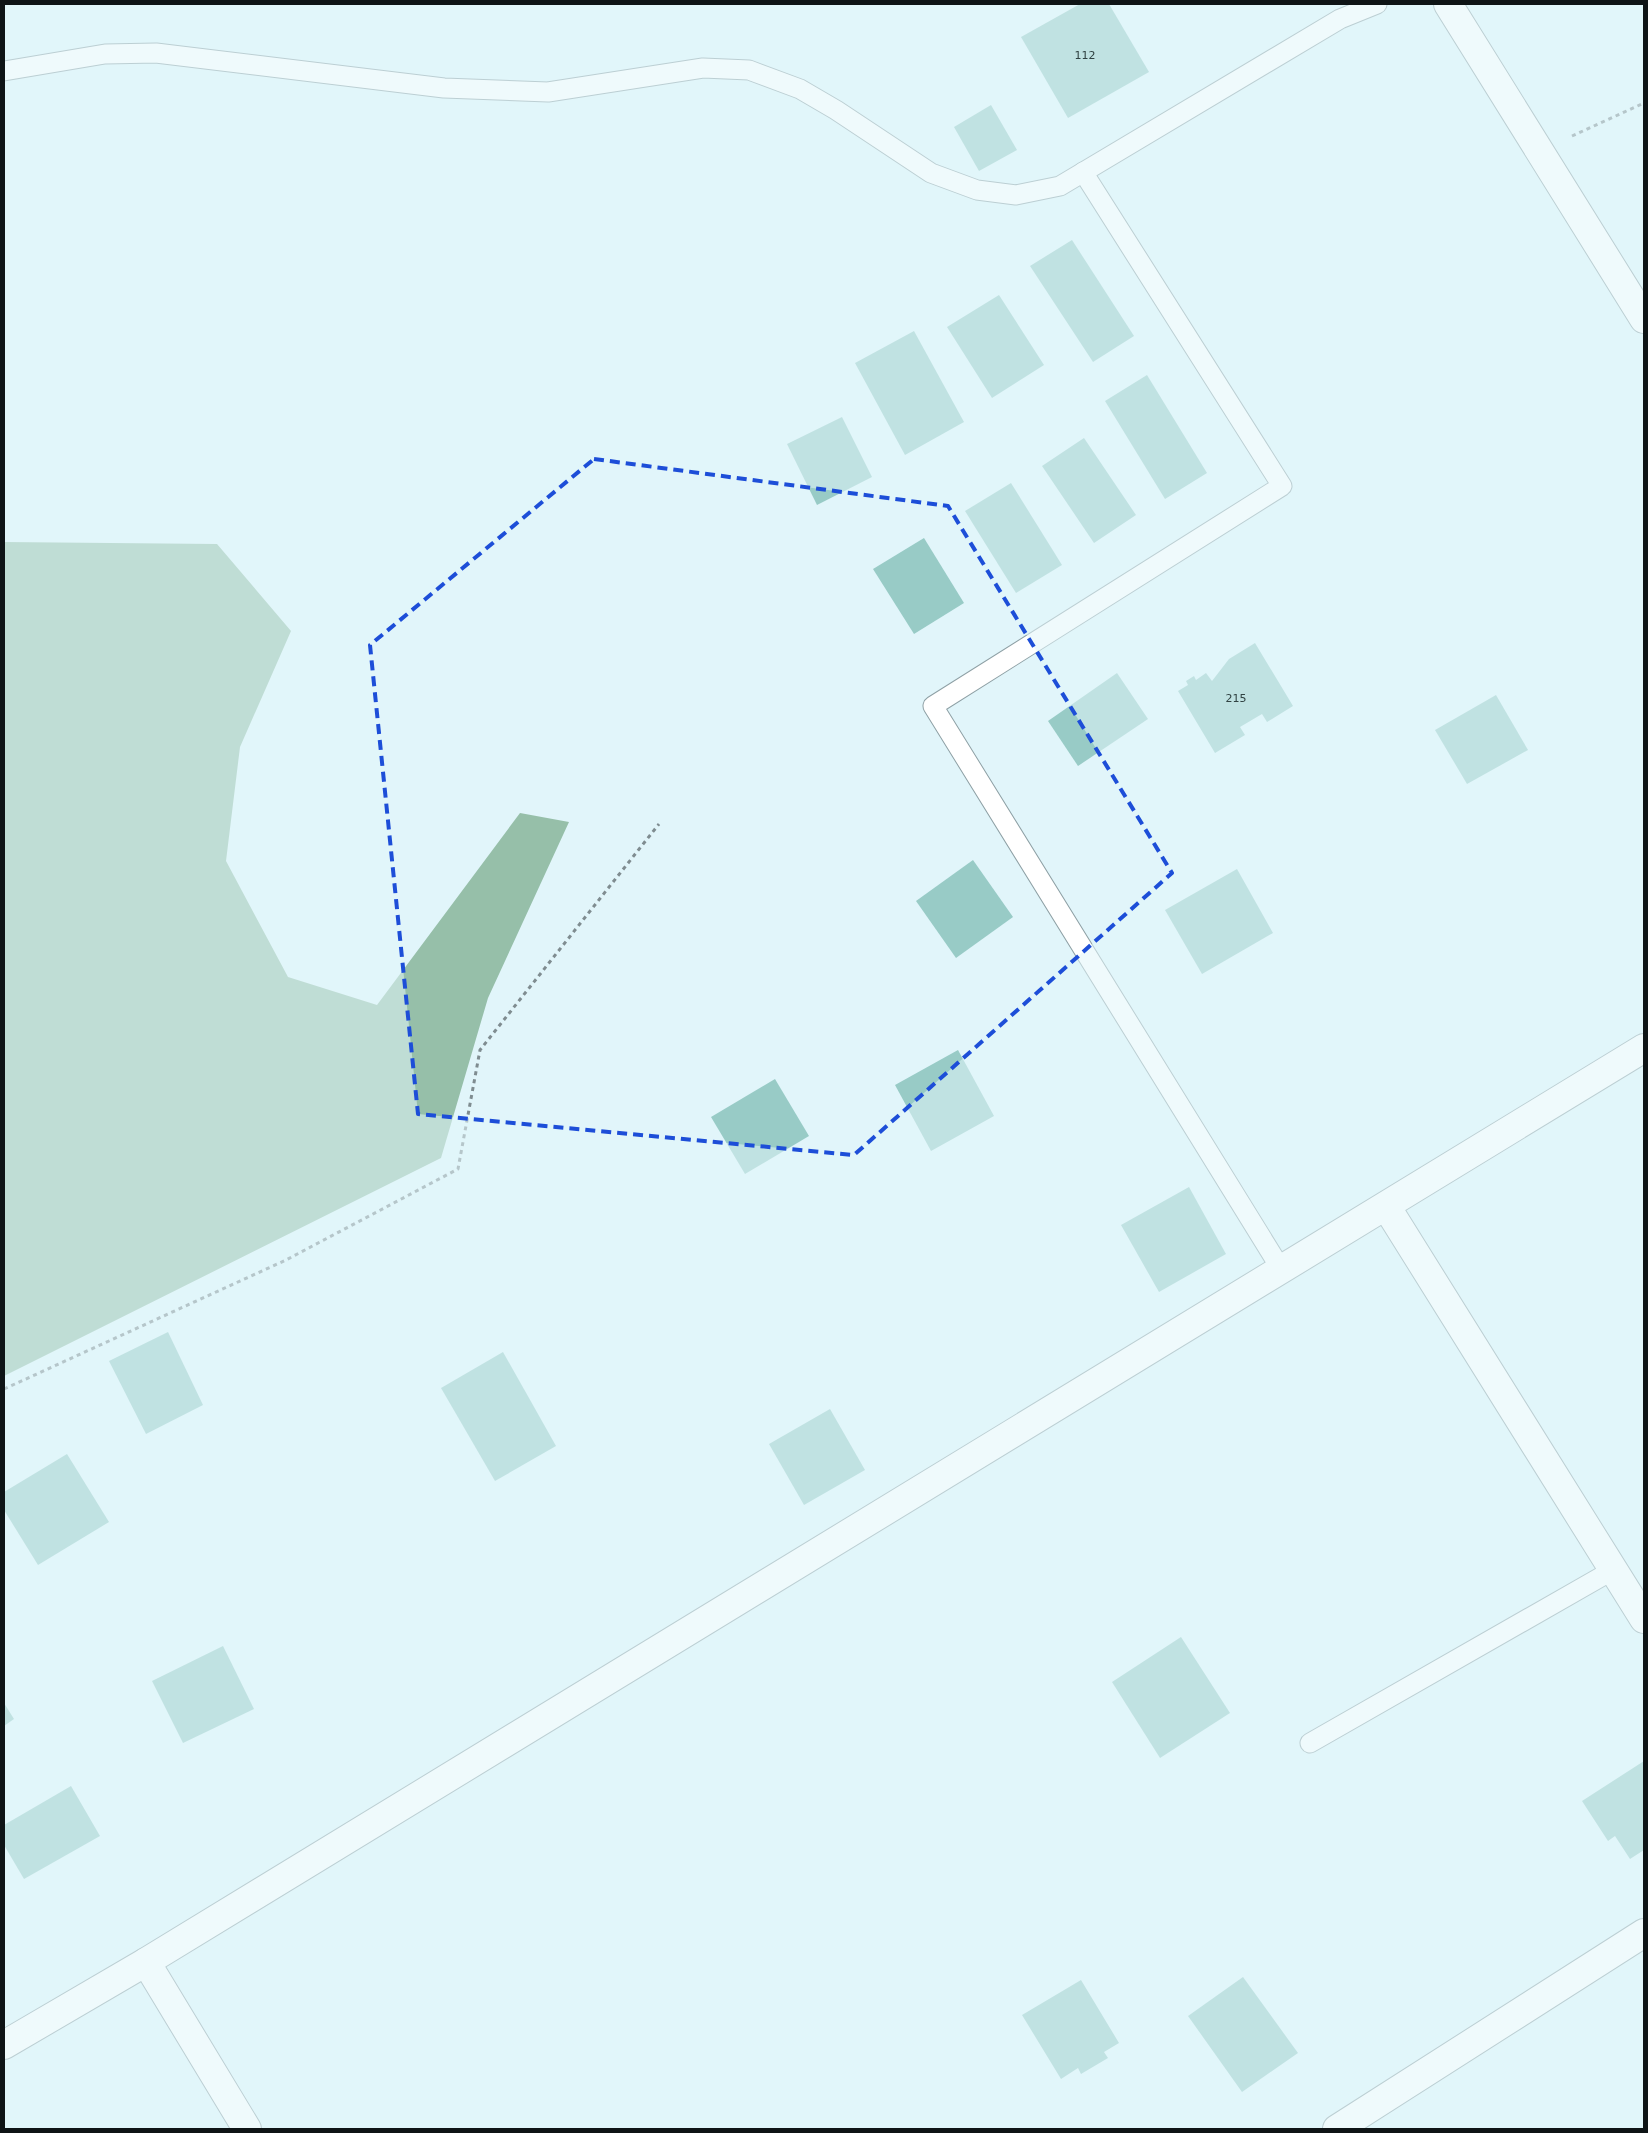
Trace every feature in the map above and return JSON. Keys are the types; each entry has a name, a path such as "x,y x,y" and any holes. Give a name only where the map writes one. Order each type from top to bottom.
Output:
{"street":[{"path":"1448,4 1644,319"},
{"path":"4,2045 146,1962 1644,1048"},
{"path":"1386,1206 1644,1620"},
{"path":"1337,2129 1644,1933"},
{"path":"146,1962 247,2129"}],"lane":[{"path":"4,71 105,54 156,53 444,88 548,92 703,68 749,70 800,89 836,110 931,173 976,190 1016,195 1060,186 1340,19 1377,4"},
{"path":"1083,172 1282,486 933,706 1281,1269"},
{"path":"1310,1743 1613,1570"}],"path":[{"path":"1538,151 1644,103"},
{"path":"4,1389 286,1260 458,1168 480,1050 659,824"}],"highlighted area":[{"path":"594,459 948,506 1172,873 854,1155 418,1114 370,645"}],"green space":[{"path":"4,542 217,544 291,631 240,747 226,861 288,977 377,1005 520,813 569,822 488,998 441,1158 4,1376"}],"building":[{"path":"1080,4 1109,4 1149,72 1068,118 1021,37"},
{"path":"991,105 1017,150 979,171 954,127"},
{"path":"1072,240 1134,336 1093,362 1030,266"},
{"path":"999,295 1044,365 992,398 947,327"},
{"path":"914,331 964,422 905,455 855,363"},
{"path":"1147,375 1207,473 1165,499 1105,401"},
{"path":"842,417 872,477 817,505 787,444"},
{"path":"1084,438 1136,515 1094,543 1042,466"},
{"path":"1011,483 1062,565 1016,593 965,511"},
{"path":"924,538 964,603 914,634 873,569"},
{"path":"1255,643 1293,706 1267,722 1262,714 1240,727 1245,735 1215,753 1178,691 1188,685 1186,681 1194,676 1196,680 1206,673 1212,681 1229,659"},
{"path":"1117,673 1148,719 1078,766 1048,721"},
{"path":"1496,695 1528,750 1467,784 1435,730"},
{"path":"973,860 1013,917 956,958 916,901"},
{"path":"1237,869 1273,933 1202,974 1165,910"},
{"path":"958,1050 994,1116 931,1151 895,1085"},
{"path":"775,1079 809,1136 745,1174 711,1117"},
{"path":"1189,1187 1226,1254 1159,1292 1121,1225"},
{"path":"168,1332 203,1405 146,1434 109,1361"},
{"path":"503,1352 556,1446 495,1481 441,1388"},
{"path":"830,1409 865,1470 804,1505 769,1444"},
{"path":"67,1454 109,1522 38,1565 4,1510 4,1492"},
{"path":"1181,1637 1230,1713 1160,1758 1112,1682"},
{"path":"223,1646 254,1709 183,1743 152,1681"},
{"path":"4,1703 14,1719 4,1726"},
{"path":"1644,1761 1644,1850 1630,1859 1615,1836 1608,1841 1582,1801"},
{"path":"71,1786 100,1836 24,1879 4,1845 4,1825"},
{"path":"1243,1977 1298,2053 1242,2092 1188,2016"},
{"path":"1081,1980 1119,2043 1104,2052 1108,2058 1081,2074 1078,2068 1061,2079 1022,2015"}]}
